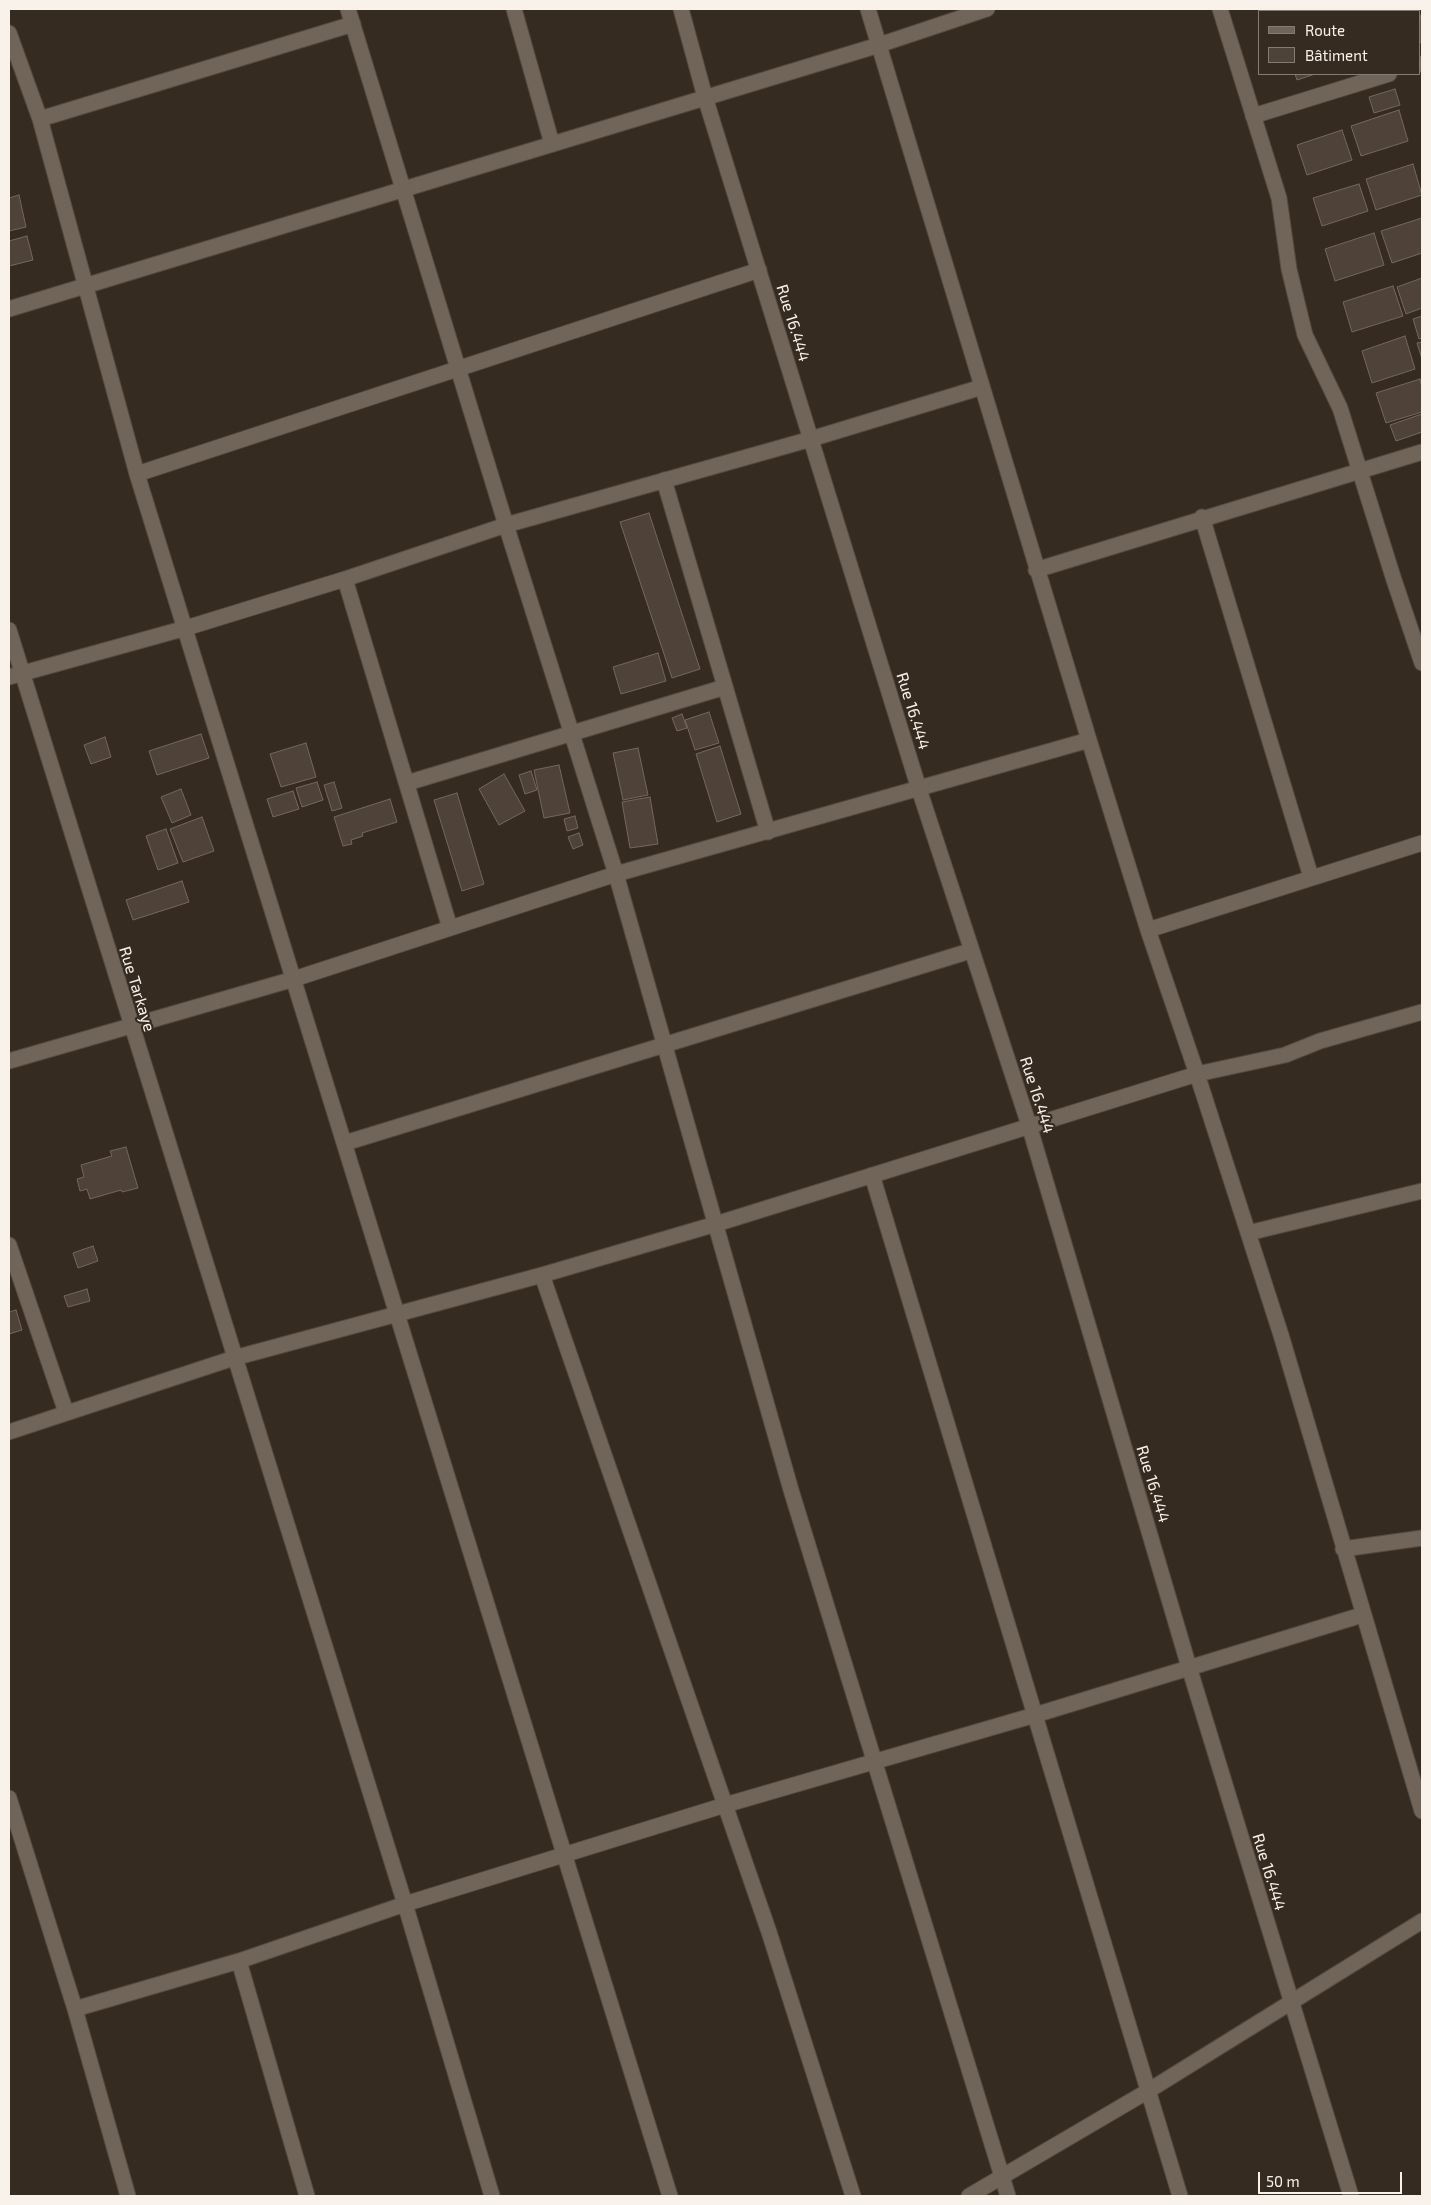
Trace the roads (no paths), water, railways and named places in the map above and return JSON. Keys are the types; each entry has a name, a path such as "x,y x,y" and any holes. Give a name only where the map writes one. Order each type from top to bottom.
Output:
{"street":[{"path":"348,9 506,526 616,874 791,1490 1008,2196"},
{"path":"514,9 552,144"},
{"name":"Rue 16.444","path":"681,9 705,97 918,789 1029,1125 1189,1667 1290,2002 1351,2196"},
{"path":"868,9 1036,570 1148,930 1197,1074 1281,1335 1362,1615 1422,1812"},
{"path":"9,309 879,45 987,9"},
{"path":"1220,9 1279,198 1289,269 1305,335 1340,408 1422,663"},
{"path":"40,119 353,24"},
{"path":"9,33 40,119 137,474 670,2196"},
{"path":"1253,116 1386,75"},
{"path":"137,474 759,270"},
{"path":"15,675 186,628 345,579 506,526 810,439 982,386"},
{"path":"1036,570 1422,452"},
{"path":"664,480 768,832"},
{"path":"1202,518 1311,877"},
{"path":"345,579 450,928"},
{"name":"Rue Tarkaye","path":"9,630 15,675 130,1025 405,1904 492,2196"},
{"path":"407,783 725,687"},
{"path":"9,1061 294,978 616,874 1089,740"},
{"path":"1148,930 1422,843"},
{"path":"344,1142 664,1046 970,951"},
{"path":"9,1432 234,1358 542,1275 716,1224 1197,1074 1285,1054 1320,1041 1422,1012"},
{"path":"872,1175 1180,2196"},
{"path":"1248,1234 1422,1191"},
{"path":"9,1245 66,1412"},
{"path":"542,1275 769,1932 852,2196"},
{"path":"1343,1549 1422,1538"},
{"path":"76,2009 239,1961 405,1904 725,1805 1035,1715 1362,1615"},
{"path":"9,1798 76,2009 128,2196"},
{"path":"969,2196 1148,2091 1422,1921"},
{"path":"239,1961 307,2196"}]}
